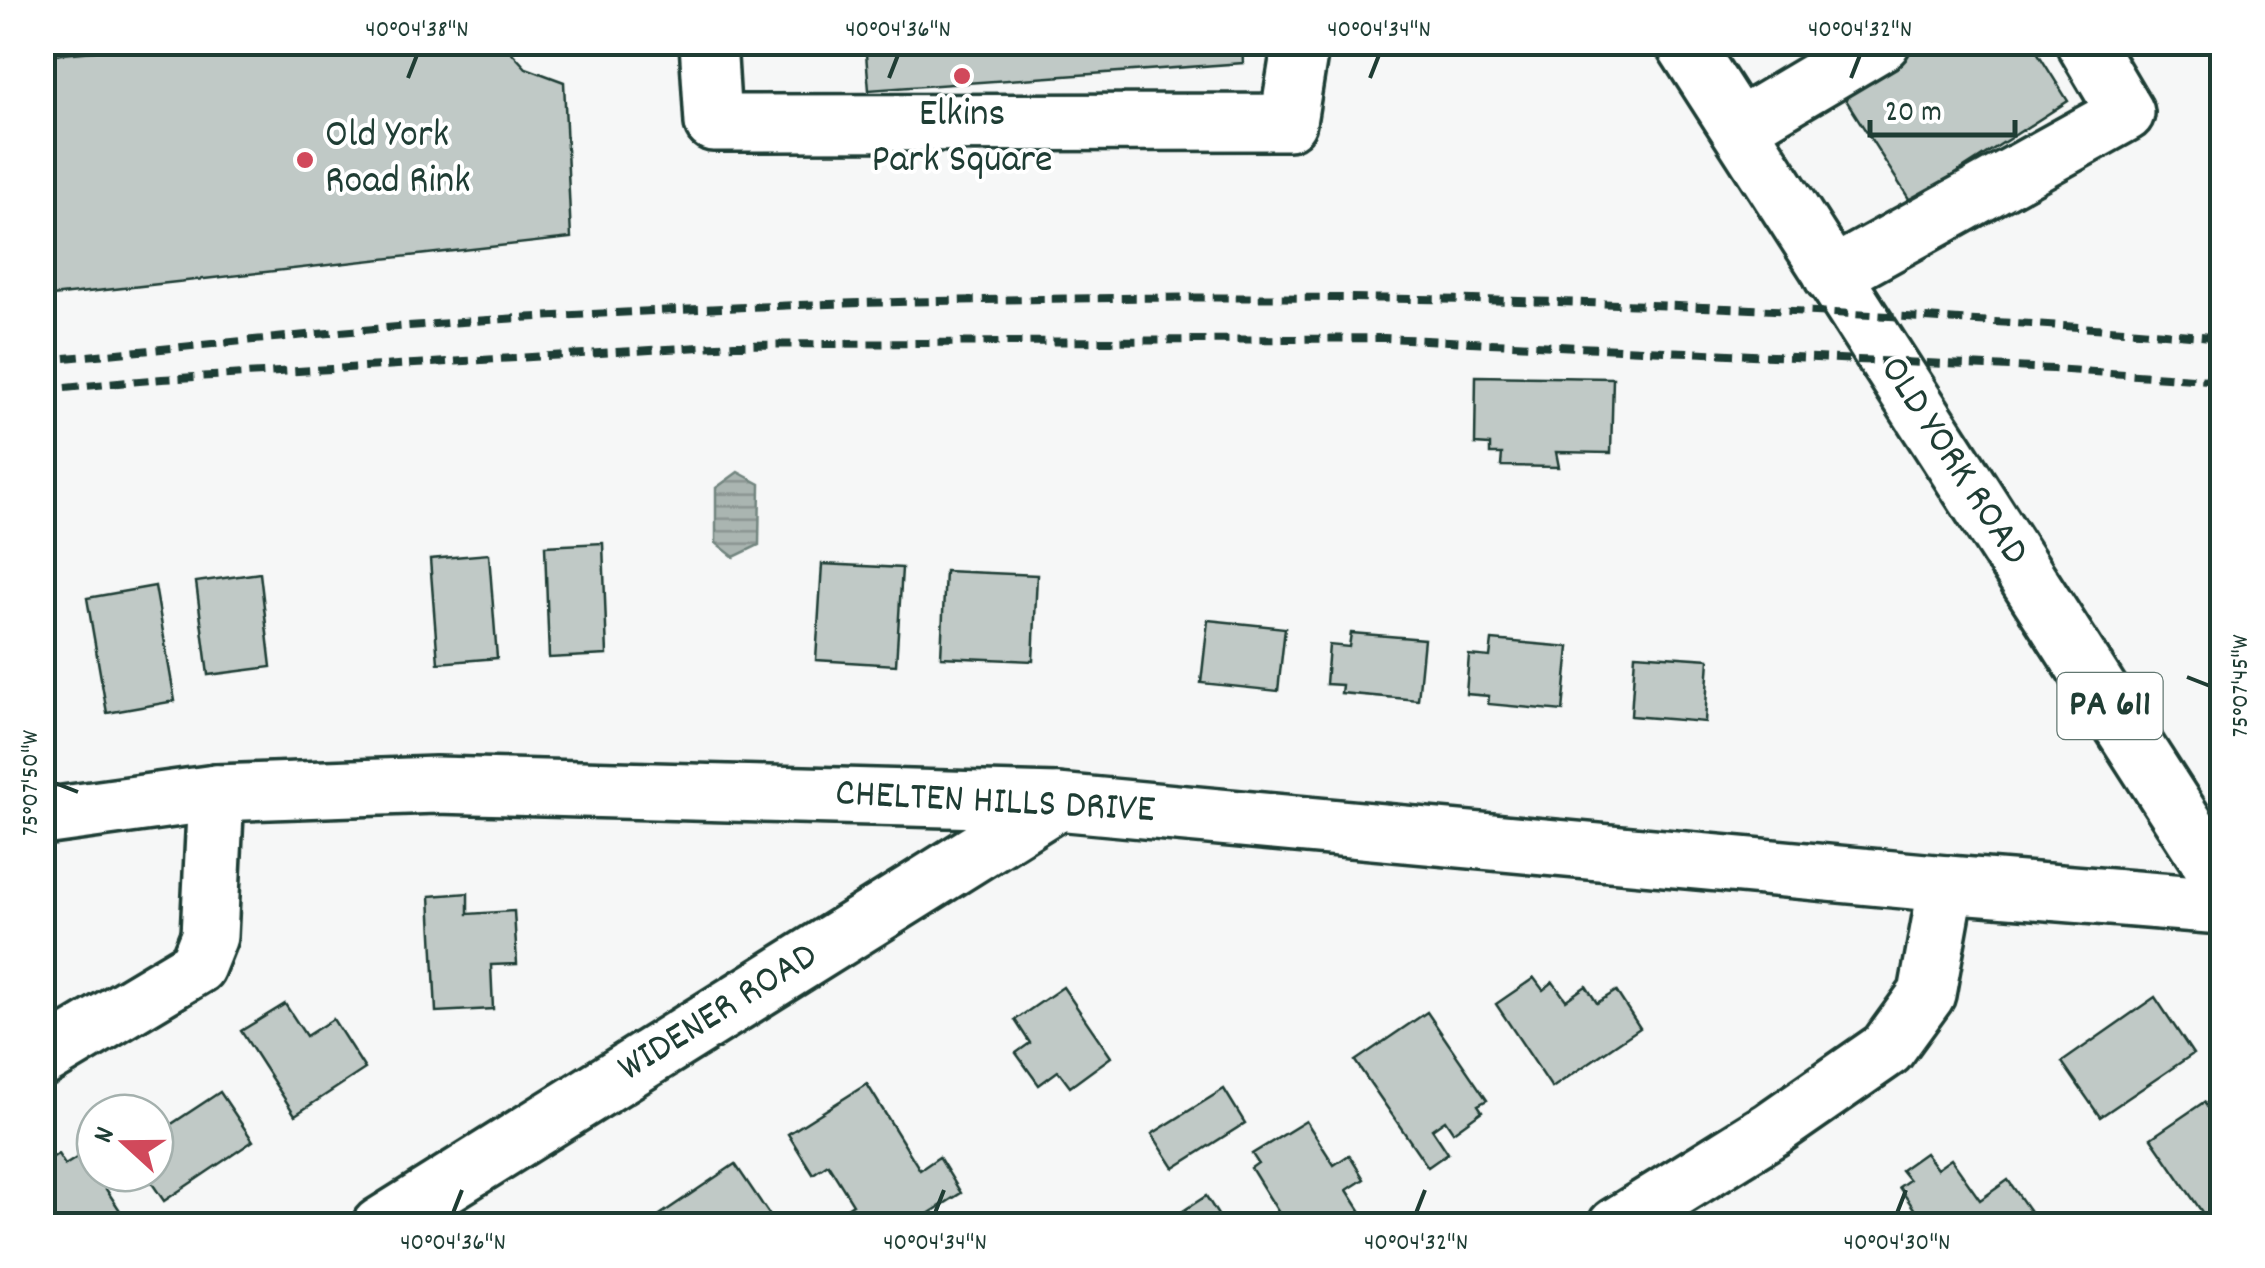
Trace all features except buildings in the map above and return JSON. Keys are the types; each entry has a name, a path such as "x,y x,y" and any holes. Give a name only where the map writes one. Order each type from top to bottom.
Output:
{"main road":[{"path":"708,42 713,123 1288,122 1301,42"},
{"path":"1739,126 1882,42"},
{"path":"1832,276 2126,114 2084,42"},
{"name":"OLD YORK ROAD","path":"1695,47 1832,276 2222,880"},
{"name":"CHELTEN HILLS DRIVE","path":"42,817 216,794 436,785 1057,802 2222,906"},
{"path":"42,1059 197,966 208,936 216,794"},
{"name":"WIDENER ROAD","path":"380,1226 1057,802"},
{"path":"1616,1226 1772,1129 1887,1049 1927,994 1947,884"}],"shaded area":[{"path":"738,472 760,484 759,545 734,557 716,543 716,488"}],"railway":[{"path":"42,360 492,320 721,308 1050,299 1378,298 1707,307 2222,338"},
{"path":"42,390 162,379 734,345 1384,338 2053,369 2222,381"}],"place":[{"name":"Elkins Park Square","path":"962,76"},
{"name":"Old York Road Rink","path":"305,160"}]}
